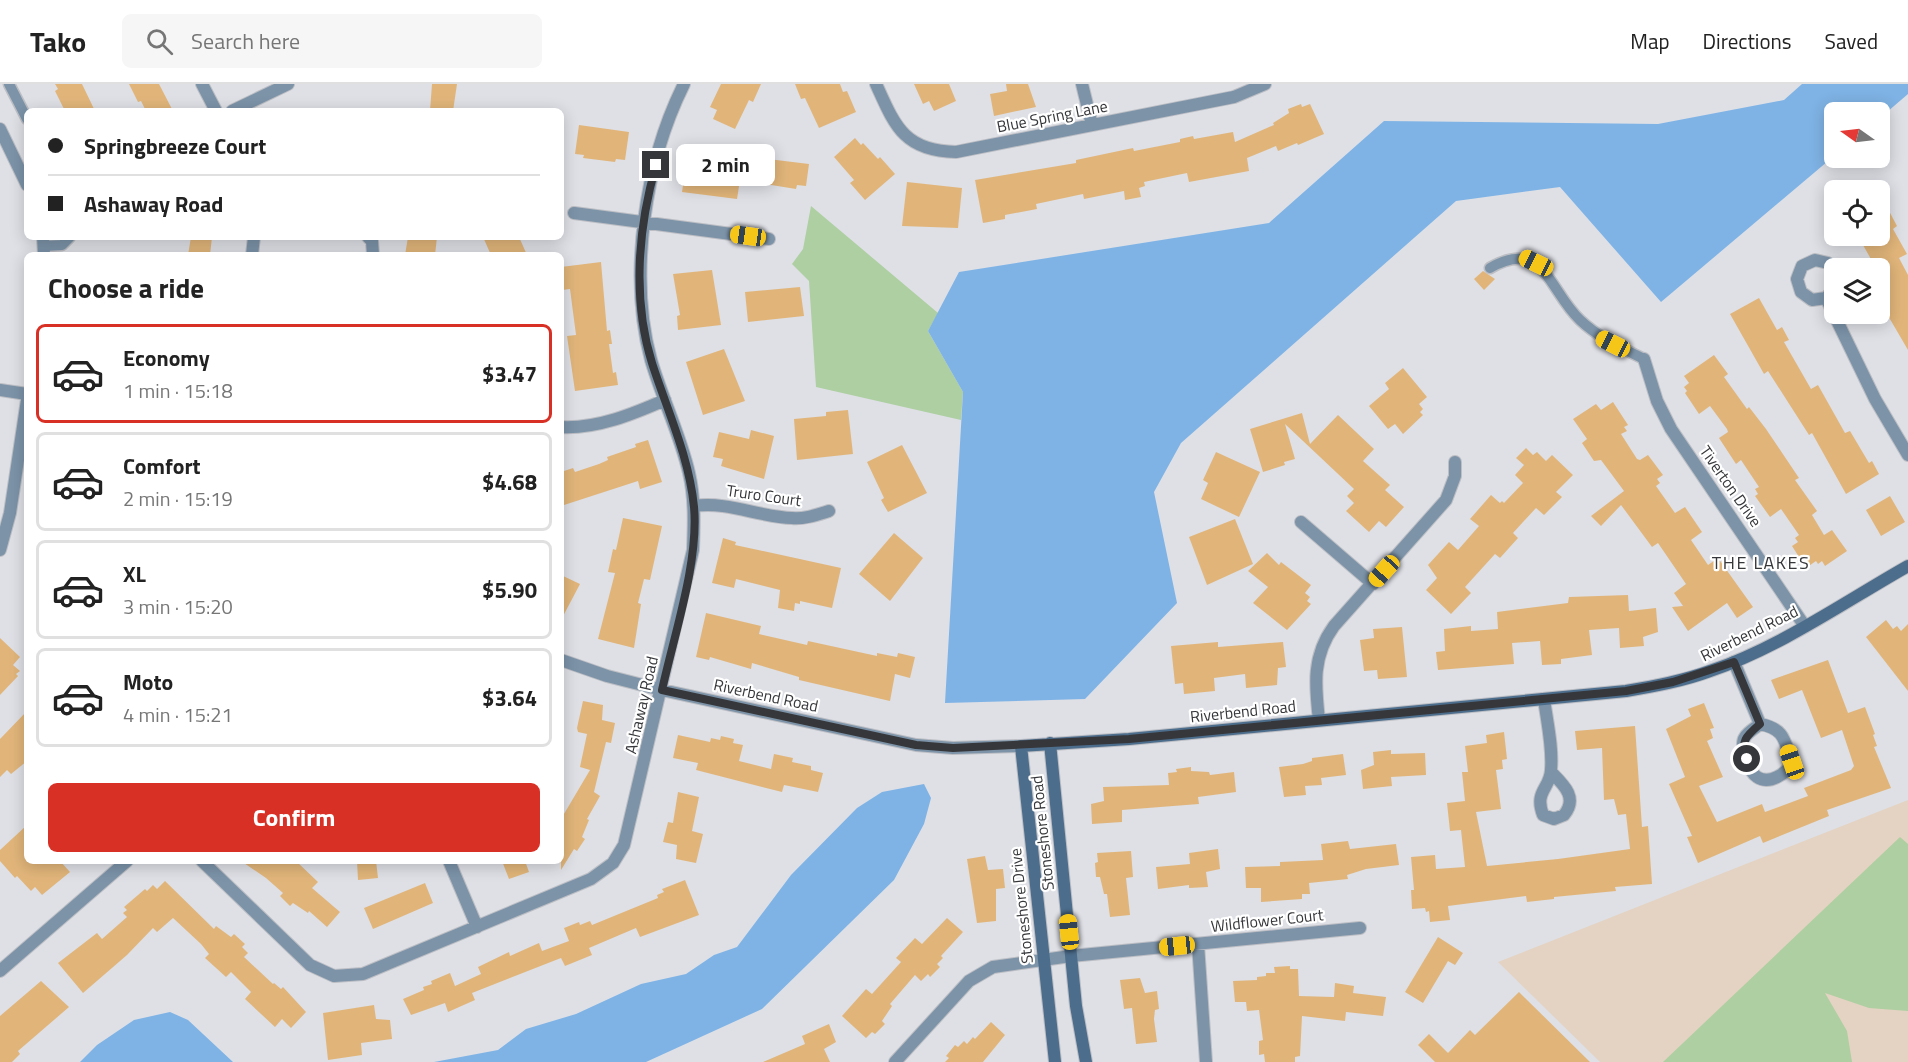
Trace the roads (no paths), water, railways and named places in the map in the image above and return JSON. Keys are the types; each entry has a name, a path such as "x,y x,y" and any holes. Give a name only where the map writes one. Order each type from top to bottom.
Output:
{"street":[{"path":"202,84 214,108"},
{"path":"238,108 288,84"},
{"name":"Ashaway Road","path":"205,864 310,965 334,976 363,974 591,879 613,863 628,832 693,550 694,506 689,473 651,360 640,297 640,262 651,183 667,128 684,84"},
{"name":"Blue Spring Lane","path":"876,84 894,123 904,135 919,146 937,152 956,152 1233,97 1265,84"},
{"path":"1082,84 1092,125"},
{"path":"0,129 24,178"},
{"path":"574,213 769,239"},
{"path":"1824,262 1815,260 1808,262 1798,272 1797,286 1812,300 1824,296"},
{"path":"1843,324 1875,399 1908,455"},
{"name":"Tiverton Drive","path":"1644,359 1657,401 1671,429 1804,625"},
{"path":"0,390 24,394"},
{"path":"564,427 600,423 631,415 665,400"},
{"path":"0,550 10,513 24,420"},
{"path":"1318,720 1314,681 1321,648 1334,626 1446,500 1455,476 1455,462"},
{"name":"Truro Court","path":"694,506 720,505 790,519 808,518 829,511"},
{"path":"1302,522 1373,584"},
{"name":"Riverbend Road","path":"564,661 607,676 662,690 916,745 953,748 1021,746 1626,691 1673,682 1734,662 1908,566"},
{"path":"1734,662 1760,724"},
{"path":"1544,699 1552,773"},
{"path":"1760,724 1771,726 1782,733 1792,762 1782,775 1768,780 1757,777 1752,772 1742,746 1744,738 1760,724"},
{"name":"Stoneshore Road","path":"1050,743 1076,1006 1086,1062"},
{"name":"Stoneshore Drive","path":"1021,746 1055,1062"},
{"path":"0,971 119,864"},
{"path":"449,864 477,927"},
{"name":"Wildflower Court","path":"895,1062 977,975 1006,963 1360,928"},
{"path":"1198,944 1206,1062"}],"lane":[{"path":"9,84 24,113"},
{"path":"44,246 62,245 67,240"},
{"path":"1490,268 1514,257 1524,257 1536,263 1578,318 1598,336 1644,359"}],"water":[{"path":"1802,84 1908,84 1908,94 1890,109 1890,102 1824,102 1824,164 1661,302 1560,187 1456,201 1181,443 1154,492 1177,603 1085,699 945,703 963,392 928,331 959,272 1269,223 1384,121 1658,124 1784,100"},
{"path":"924,784 931,798 924,824 894,880 762,1009 646,1062 434,1062 498,1050 526,1029 576,1014 641,984 686,974 714,955 737,947 791,875 857,808 882,792"},
{"path":"170,1012 188,1020 233,1062 80,1062 97,1045 134,1020"}],"district":[{"name":"THE LAKES","path":"1761,563"}]}
